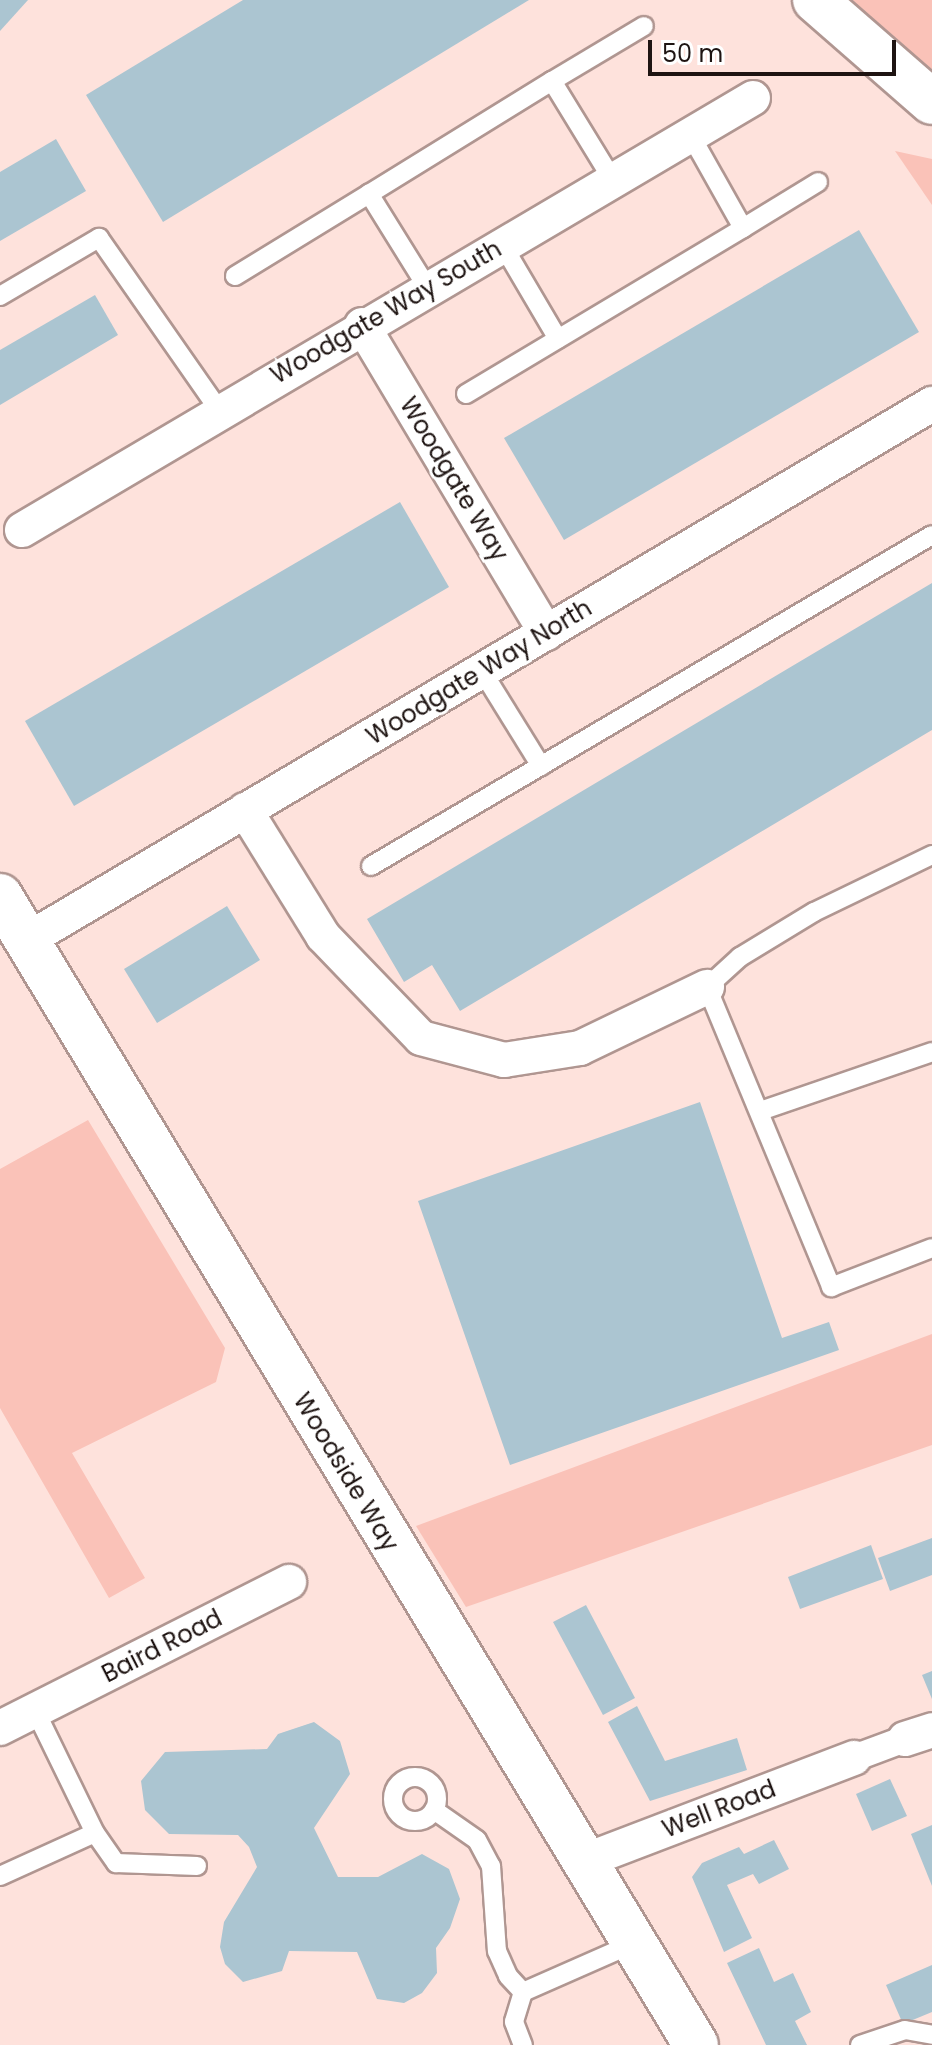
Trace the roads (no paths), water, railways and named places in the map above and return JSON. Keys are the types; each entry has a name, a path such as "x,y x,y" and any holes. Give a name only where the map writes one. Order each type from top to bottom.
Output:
{"main road":[{"path":"815,0 932,102"},
{"name":"Woodside Way","path":"0,896 696,2045"}],"street":[{"name":"Woodgate Way South","path":"22,530 362,325 753,98"},
{"name":"Woodgate Way","path":"362,325 546,633"},
{"name":"Woodgate Way North","path":"27,940 932,404"},
{"path":"245,810 323,936 421,1038 504,1060 580,1048 707,987"},
{"name":"Baird Road","path":"0,1728 289,1582"},
{"path":"854,1758 919,1734"},
{"name":"Well Road","path":"584,1861 854,1758"}],"lane":[{"path":"235,276 644,26"},
{"path":"552,81 612,179"},
{"path":"690,134 743,228"},
{"path":"466,394 818,182"},
{"path":"369,194 427,287"},
{"path":"0,296 99,238 219,410"},
{"path":"502,244 558,339"},
{"path":"371,866 932,535"},
{"path":"482,671 541,766"},
{"path":"932,855 837,899 740,957 707,987 831,1287 932,1248"},
{"path":"760,1111 932,1052"},
{"path":"35,1710 95,1833 116,1863 197,1866"},
{"path":"434,1810 477,1840 491,1866 497,1951 508,1976 523,1992"},
{"path":"0,1876 95,1833"},
{"path":"523,2045 514,2022 523,1992 634,1943"},
{"path":"860,2045 905,2030 932,2035"}]}
